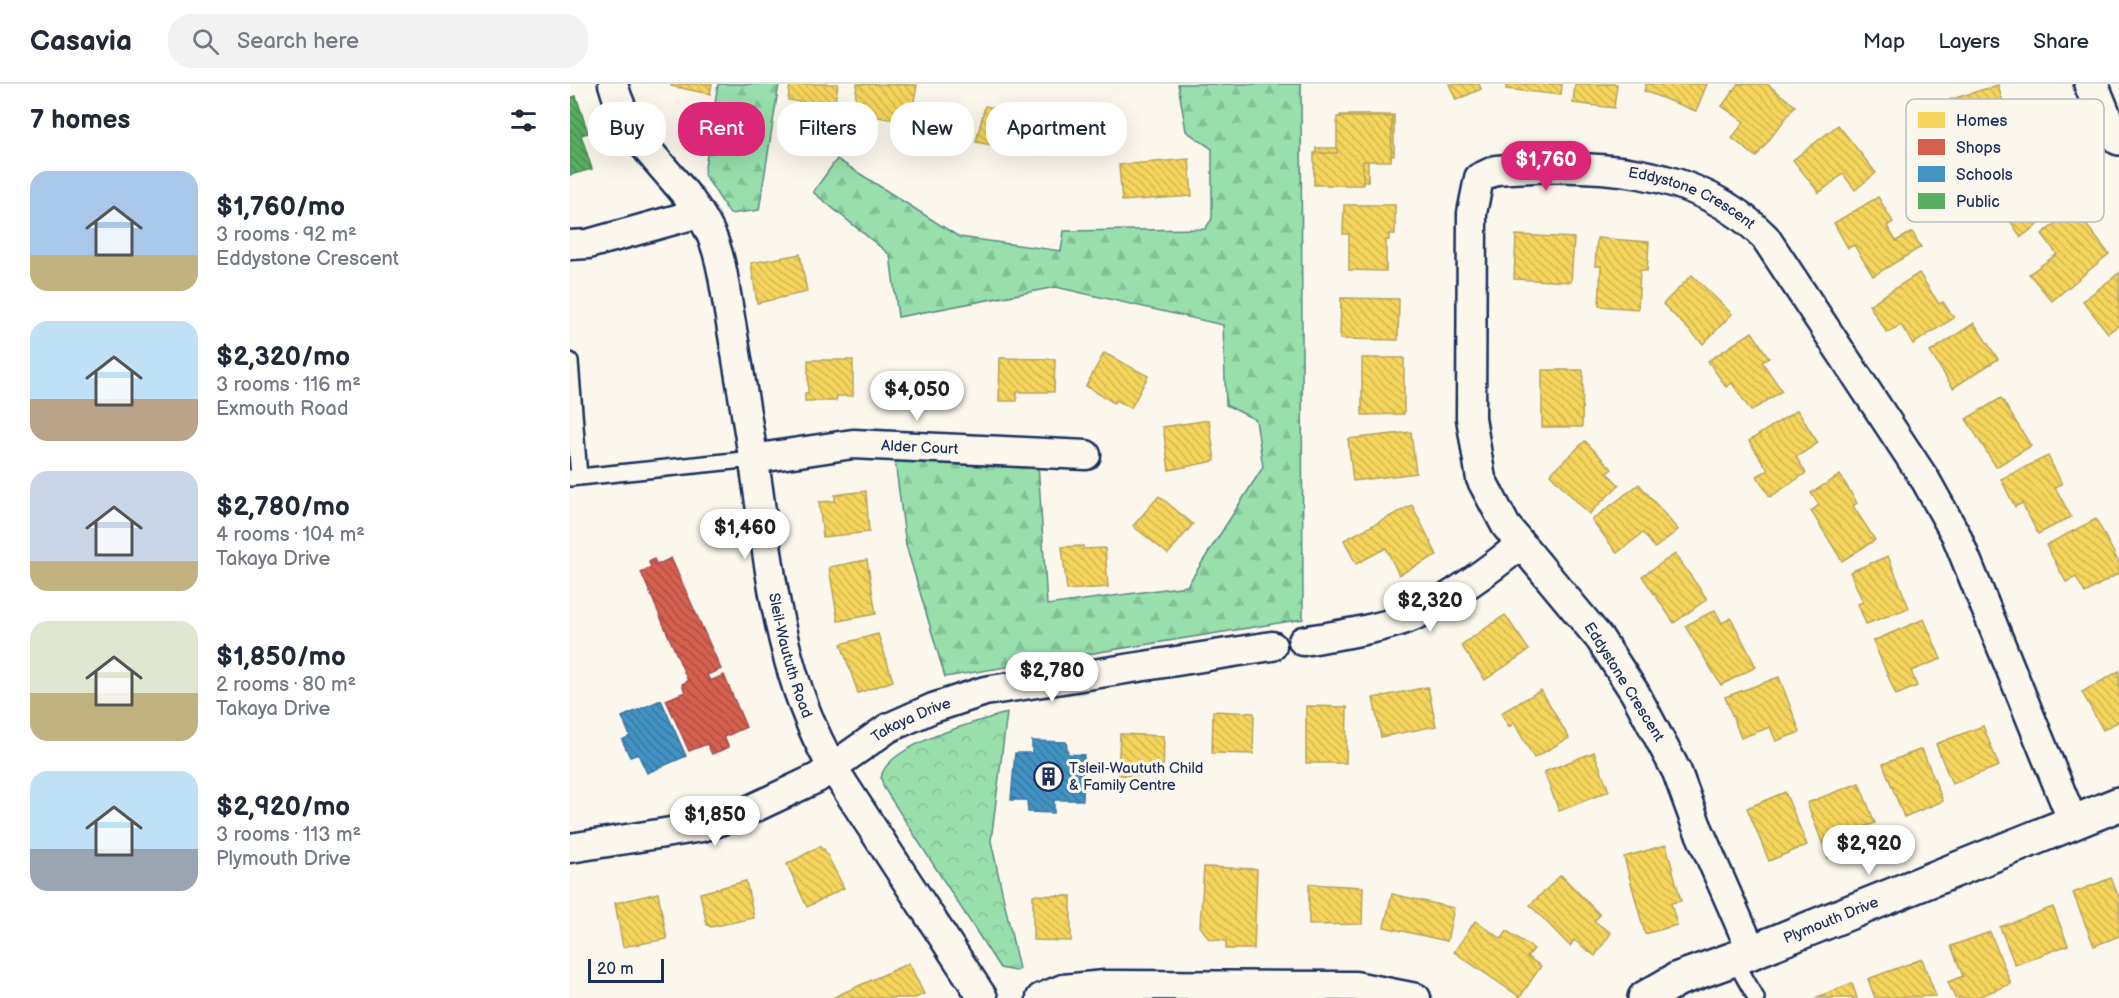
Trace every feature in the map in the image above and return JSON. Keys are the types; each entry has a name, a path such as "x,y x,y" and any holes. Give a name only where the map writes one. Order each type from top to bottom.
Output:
{"street":[{"name":"Sleil-Waututh Road","path":"613,84 630,128 699,213 709,230 722,266 771,577 787,656 814,736 983,998"},
{"path":"2091,84 2097,99"},
{"path":"2104,116 2119,138"},
{"name":"Eddystone Crescent","path":"1743,956 1677,772 1635,693 1600,639 1568,597 1521,544 1493,504 1481,479 1475,452 1472,418 1472,213 1479,178 1496,170 1609,170 1682,183 1713,195 1744,215 1765,237 1926,481 1956,535 2073,822"},
{"path":"570,245 588,244 699,213"},
{"name":"Alder Court","path":"753,459 853,444 1086,455"},
{"path":"1303,640 1356,632 1409,618 1455,592 1521,544"},
{"name":"Takaya Drive","path":"570,848 702,827 780,797 833,768 888,728 933,708 985,691 1272,646"},
{"name":"Plymouth Drive","path":"1646,998 1678,980 1743,956 2119,804"},
{"path":"1041,998 1064,989 1105,985 1355,986 1416,998"}],"lane":[{"path":"570,361 575,477 753,459"},
{"path":"1743,956 1756,998"}],"green space":[{"path":"718,84 779,84 759,210 730,214 704,174 707,156 765,156 765,102 715,102"},
{"path":"1178,84 1301,84 1303,619 945,677 906,545 894,453 1038,463 1047,605 1187,586 1263,467 1256,420 1226,405 1223,325 1056,287 898,317 890,255 813,192 837,159 959,237 1061,251 1064,231 1205,229 1212,219 1212,149 1186,131"},
{"path":"1007,713 991,841 1019,969 1015,971 1000,968 884,788 881,778 886,766 898,755 915,745 956,728"}],"building: Homes":[{"path":"672,84 712,84 710,94 671,86"},
{"path":"790,84 838,84 835,102 788,100"},
{"path":"857,84 917,85 914,102 890,102 890,119 878,117 878,102 855,100"},
{"path":"1449,84 1479,84 1481,89 1456,100"},
{"path":"1507,84 1562,84 1561,95 1506,89"},
{"path":"1575,84 1617,84 1614,108 1573,103"},
{"path":"1646,84 1707,84 1696,111 1644,91"},
{"path":"1738,84 1767,84 1795,106 1756,157 1732,138 1744,122 1722,106"},
{"path":"1998,85 2002,99 1952,99"},
{"path":"985,106 986,106 986,144 976,142"},
{"path":"1340,115 1394,115 1394,155 1368,155 1368,181 1317,181 1316,148 1341,148"},
{"path":"1337,117 1392,117 1391,161 1363,161 1363,185 1314,185 1314,153 1337,153"},
{"path":"1838,125 1876,173 1855,190 1843,174 1819,193 1793,160"},
{"path":"1189,159 1192,196 1122,201 1119,165"},
{"path":"1878,197 1893,222 1887,226 1896,241 1912,232 1921,247 1873,276 1854,245 1848,248 1834,223"},
{"path":"1344,205 1395,205 1395,234 1389,234 1389,240 1386,240 1386,271 1349,270 1349,234 1343,234"},
{"path":"2011,222 2042,222 2021,237"},
{"path":"2057,222 2084,222 2109,254 2052,301 2029,274 2057,254 2042,234"},
{"path":"1516,235 1574,238 1571,282 1514,279"},
{"path":"1597,238 1649,242 1647,271 1640,270 1638,309 1599,306 1601,266 1595,266"},
{"path":"800,254 807,292 757,303 751,263"},
{"path":"1919,273 1939,304 1943,302 1954,318 1913,344 1901,325 1887,333 1869,305"},
{"path":"2119,273 2119,325 2108,333 2083,301"},
{"path":"1692,275 1732,314 1703,344 1663,304"},
{"path":"1341,298 1399,299 1398,340 1340,339"},
{"path":"1974,323 1998,359 1953,388 1930,352"},
{"path":"1752,332 1769,358 1762,362 1782,391 1751,411 1732,383 1726,387 1708,361"},
{"path":"1104,353 1148,376 1131,408 1116,400 1114,403 1086,386"},
{"path":"1000,358 1055,359 1054,392 1017,392 1017,401 999,401"},
{"path":"1362,358 1404,358 1404,414 1362,415"},
{"path":"808,360 853,360 853,396 837,396 836,401 805,401 805,393 808,393"},
{"path":"1542,370 1583,370 1582,427 1542,427"},
{"path":"2001,398 2031,446 1996,467 1966,419"},
{"path":"1797,410 1818,443 1796,457 1806,473 1770,497 1757,476 1768,470 1749,441"},
{"path":"1209,420 1215,461 1169,470 1163,427"},
{"path":"1411,432 1416,473 1353,481 1348,439"},
{"path":"1585,441 1612,469 1607,473 1619,485 1589,514 1550,474"},
{"path":"2048,456 2062,484 2055,487 2071,517 2038,534 2022,503 2015,507 2001,479"},
{"path":"1840,475 1857,503 1853,506 1875,540 1842,561 1811,511 1819,505 1811,493"},
{"path":"1639,484 1678,530 1655,548 1643,533 1617,553 1592,520"},
{"path":"866,491 869,532 823,537 819,502 835,501 835,495"},
{"path":"1159,496 1193,524 1168,554 1133,526"},
{"path":"1412,505 1437,555 1399,575 1386,548 1356,564 1344,540"},
{"path":"2096,519 2119,563 2119,573 2085,593 2076,577 2066,582 2046,545"},
{"path":"1083,546 1083,549 1105,548 1108,587 1067,590 1062,547"},
{"path":"1675,554 1707,599 1674,623 1642,576"},
{"path":"1888,556 1909,608 1866,624 1858,604 1863,602 1850,572"},
{"path":"867,560 876,614 838,621 829,567"},
{"path":"1715,610 1722,623 1731,618 1756,667 1721,685 1685,626"},
{"path":"1505,615 1529,650 1485,680 1461,645"},
{"path":"1924,619 1941,659 1911,671 1917,686 1896,695 1873,641"},
{"path":"878,634 893,681 858,693 841,644"},
{"path":"2119,671 2119,721 2103,730 2082,692"},
{"path":"1779,677 1800,732 1776,741 1770,727 1741,738 1725,697"},
{"path":"1428,687 1436,726 1381,737 1373,698"},
{"path":"1541,690 1569,738 1534,758 1514,723 1509,727 1501,713"},
{"path":"1306,706 1347,707 1346,763 1306,763"},
{"path":"1213,711 1254,713 1253,754 1212,753"},
{"path":"1983,726 1999,766 1952,784 1936,744"},
{"path":"1120,734 1164,736 1163,777 1118,775"},
{"path":"1922,749 1943,801 1904,817 1883,764"},
{"path":"1594,752 1609,791 1559,811 1544,772"},
{"path":"1859,783 1875,823 1846,834 1852,849 1828,858 1807,803"},
{"path":"1785,792 1807,845 1769,861 1747,808"},
{"path":"1666,845 1681,901 1671,903 1677,925 1645,934 1624,857"},
{"path":"820,846 822,850 824,849 844,888 807,907 787,864"},
{"path":"1204,867 1257,869 1254,949 1226,949 1226,941 1209,939 1200,926"},
{"path":"1561,875 1600,915 1594,921 1611,933 1595,956 1574,940 1570,946 1530,905"},
{"path":"2111,878 2119,898 2119,936 2094,946 2073,893"},
{"path":"746,881 754,918 711,927 707,925 700,893"},
{"path":"1309,884 1363,887 1362,924 1309,925"},
{"path":"658,893 667,939 623,947 615,903"},
{"path":"1392,894 1454,908 1447,941 1384,927"},
{"path":"1033,895 1071,896 1071,941 1033,940"},
{"path":"2053,907 2068,945 2015,965 2000,927"},
{"path":"1475,921 1502,939 1507,931 1534,949 1527,957 1541,966 1520,997 1454,952"},
{"path":"1990,932 2011,984 1975,998 1955,998 1948,982 1963,976 1951,946"},
{"path":"1922,959 1936,996 1875,998 1868,979"},
{"path":"909,963 924,994 915,998 832,998"},
{"path":"1852,983 1857,998 1815,998"}],"building: Shops":[{"path":"671,558 721,669 707,675 710,681 724,675 746,727 724,737 729,747 712,754 707,744 689,751 666,700 685,692 682,684 688,681 641,572 651,567 649,562 654,559 657,565"}],"building: Schools":[{"path":"661,700 686,756 647,773 638,754 630,757 622,740 630,736 622,717"},
{"name":"Tsleil-Waututh Child & Family Centre","path":"1032,741 1066,742 1068,754 1084,755 1083,800 1054,800 1054,813 1028,812 1027,800 1011,800 1015,753 1032,753"}],"building: Public":[{"path":"576,96 588,133 581,135 592,169 570,175 570,98"}],"place":[{"name":"Tsleil-Waututh Child & Family Centre","path":"1048,777"}]}
